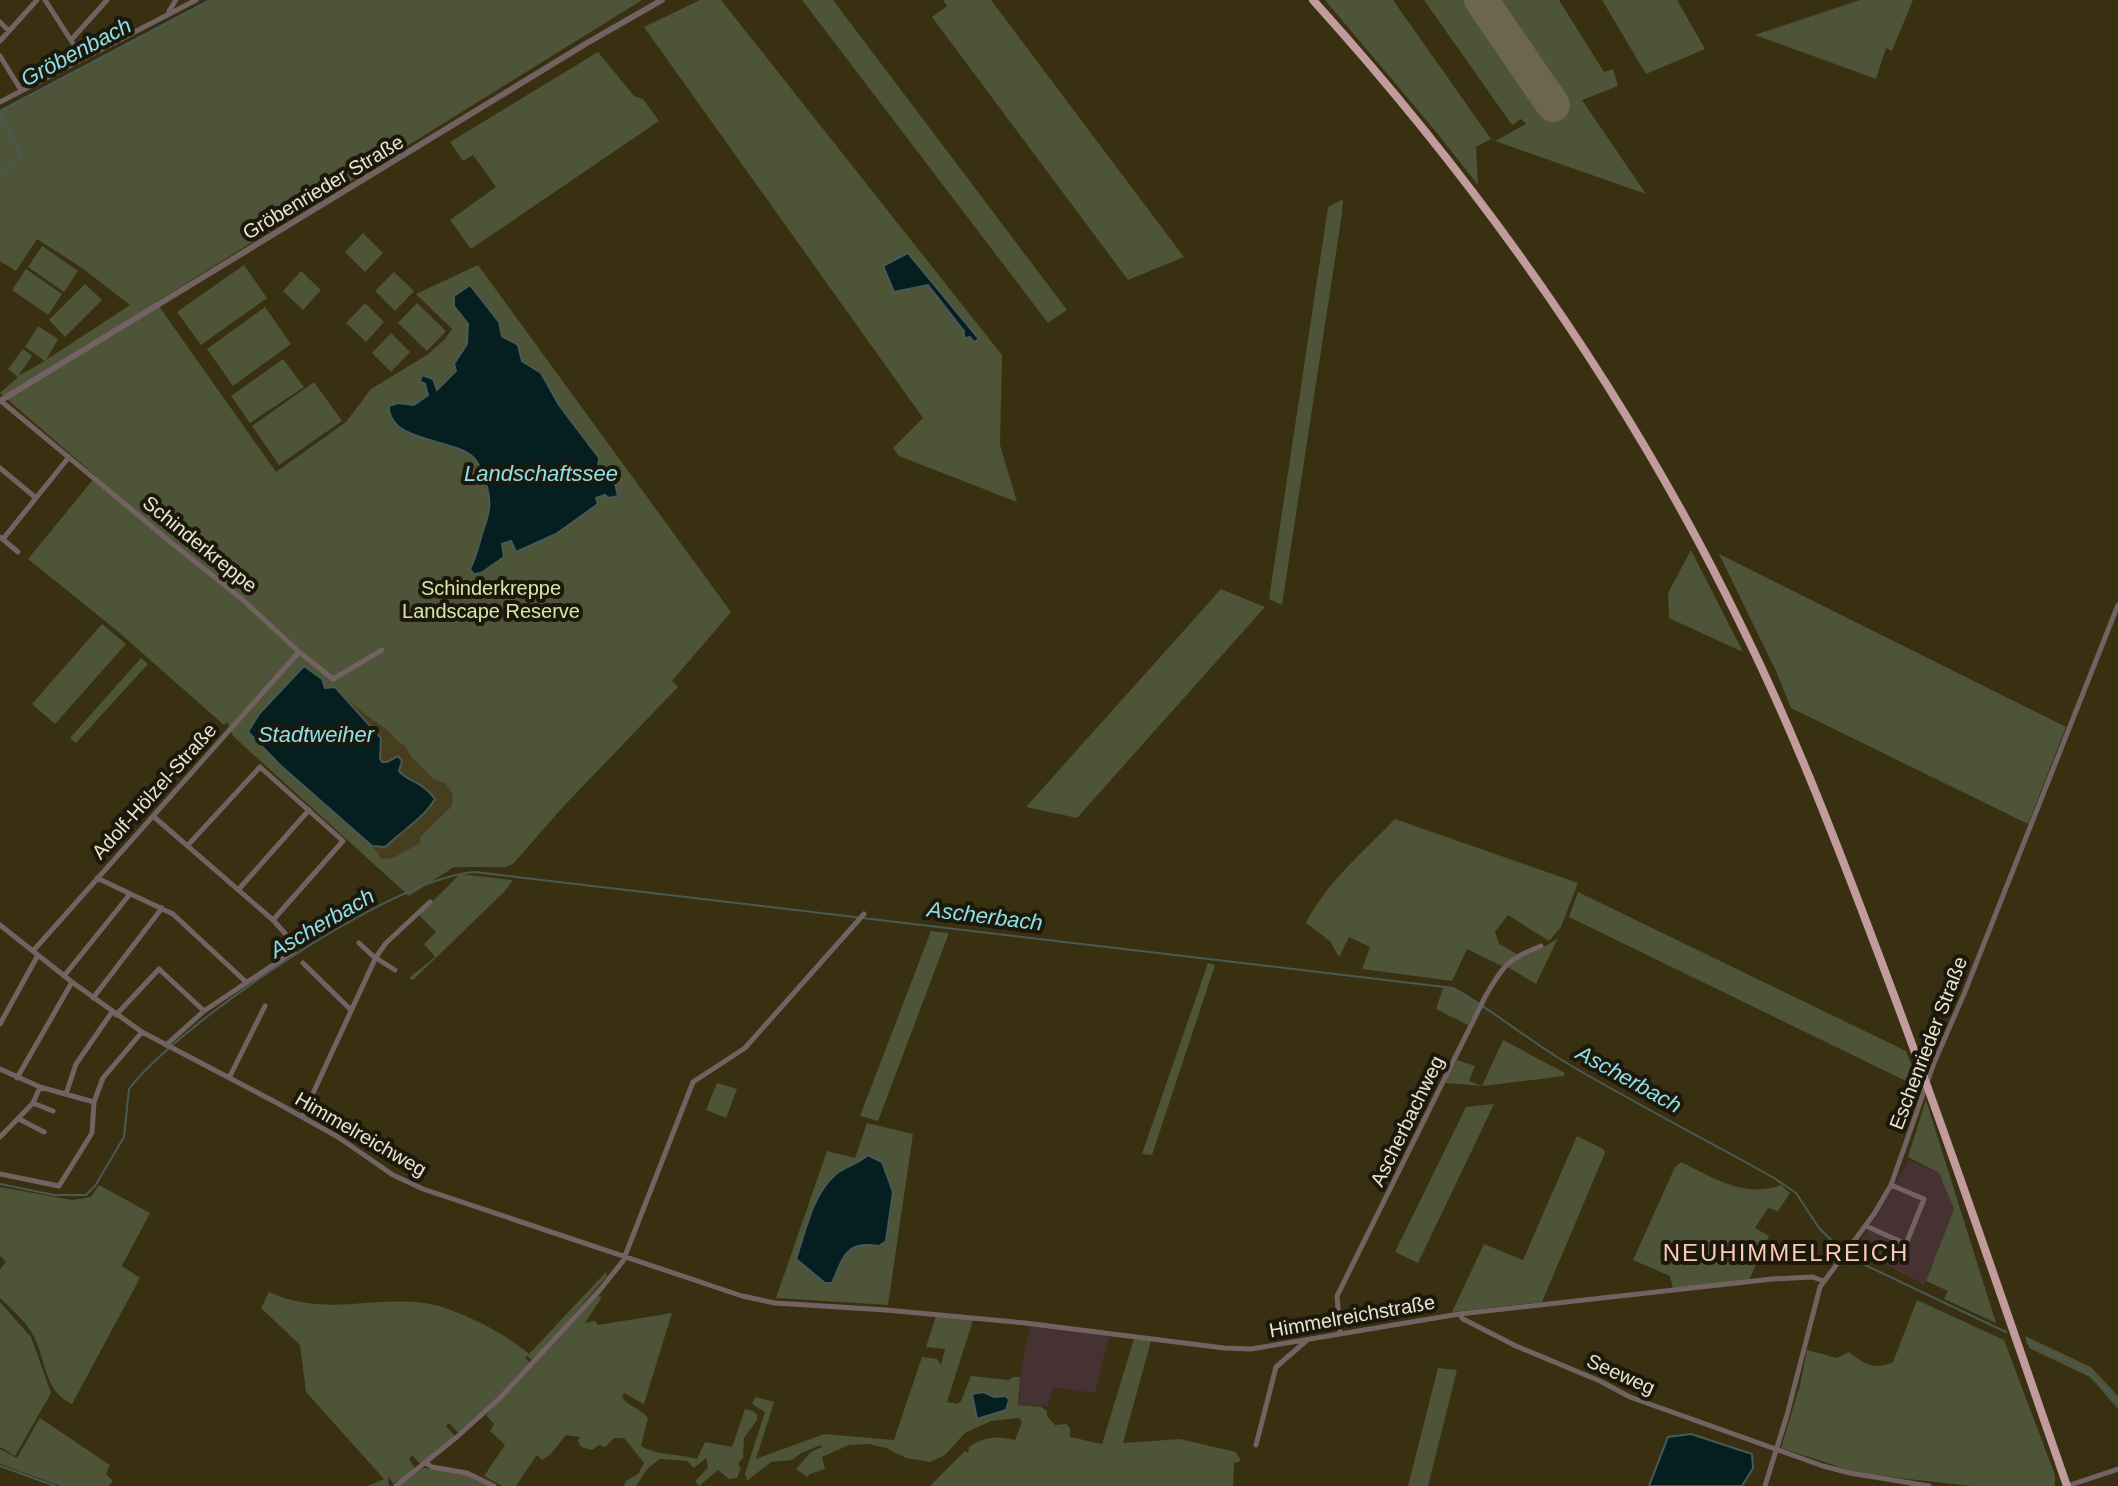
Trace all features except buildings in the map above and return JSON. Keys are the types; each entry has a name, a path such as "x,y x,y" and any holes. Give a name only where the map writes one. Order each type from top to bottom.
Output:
{"highway":[{"path":"1313,0 1433,139 1542,287 1651,458 1741,623 1822,805 1919,1060 2070,1485"}],"street":[{"path":"0,41 37,0"},
{"path":"45,0 83,59"},
{"path":"71,40 107,0"},
{"path":"169,12 176,0"},
{"path":"0,102 196,0"},
{"name":"Gröbenrieder Straße","path":"0,401 662,0"},
{"path":"0,22 9,31"},
{"path":"0,56 21,90"},
{"name":"Schinderkreppe","path":"0,401 242,599 333,679 382,650"},
{"path":"18,552 1,538 69,457"},
{"path":"0,468 36,498"},
{"name":"Eschenrieder Straße","path":"1765,1486 1823,1281 1866,1226 1891,1185 1934,1063 2118,605"},
{"name":"Adolf-Hölzel-Straße","path":"0,1024 36,953 97,878 299,652"},
{"path":"187,845 260,767 343,841 273,920"},
{"path":"238,890 309,810"},
{"path":"153,816 273,920 291,940 294,951 204,1011 170,1047"},
{"path":"97,878 173,914 246,982"},
{"path":"64,976 130,894"},
{"path":"302,1117 375,958 386,943 430,902"},
{"path":"93,998 162,908"},
{"path":"396,1486 501,1397 599,1291 625,1258 693,1082 745,1048 862,916"},
{"name":"Himmelreichweg","path":"0,925 142,1032 338,1137 393,1175 423,1189 742,1296 775,1303 886,1310"},
{"path":"359,943 375,958 395,970"},
{"name":"Ascherbachweg","path":"1340,1333 1337,1296 1481,1004 1503,965 1541,946"},
{"path":"303,963 351,1010"},
{"path":"66,1094 76,1064 114,1013 159,969 204,1011"},
{"path":"17,1078 72,982"},
{"path":"229,1078 265,1006"},
{"path":"0,1174 59,1186 92,1133 94,1102 103,1078 142,1032"},
{"path":"0,1069 40,1087 94,1102"},
{"path":"0,1137 33,1103 40,1087"},
{"path":"33,1103 53,1111"},
{"path":"19,1119 44,1132"},
{"path":"1866,1226 1906,1244 1924,1199 1891,1185"},
{"name":"Himmelreichstraße","path":"886,1310 1029,1323 1236,1349 1459,1314 1772,1279 1813,1277 1823,1281"},
{"name":"Seeweg","path":"1459,1314 1463,1319 1516,1346 1630,1397 1850,1473 1929,1486"},
{"path":"1256,1445 1276,1367 1306,1340"},
{"path":"426,1463 432,1467 467,1473 494,1486"},
{"path":"2070,1485 2118,1469"}],"shaded area":[{"path":"1909,1160 1939,1173 1954,1209 1924,1285 1856,1249"},
{"path":"1030,1325 1109,1336 1095,1393 1053,1387 1048,1406 1017,1405"}],"green space":[{"name":"Schinderkreppe Landscape Reserve","path":"210,0 642,0 156,302 276,472 346,422 371,389 427,355 445,339 452,329 416,294 478,265 731,612 672,681 678,687 561,809 514,863 506,867 454,867 409,896 233,736 227,722 224,725 115,629 28,559 96,476 0,393 18,377 8,369 23,349 32,356 18,376 45,361 25,347 38,326 58,339 46,360 130,305 37,239 16,271 0,261 0,111"},
{"path":"700,0 721,0 1002,355 1000,445 1017,502 899,456 893,448 923,418 644,27"},
{"path":"802,0 833,0 1067,310 1048,323"},
{"path":"943,0 991,0 1184,257 1128,280 932,17 947,6"},
{"path":"1325,0 1393,0 1491,139 1476,147 1478,185 1437,133"},
{"path":"1424,0 1559,0 1604,72 1613,69 1618,86 1582,100 1646,194 1495,141 1526,124 1521,119 1512,125"},
{"path":"1602,0 1677,0 1705,49 1646,74"},
{"path":"1860,0 1913,0 1892,51 1886,48 1876,79 1755,35"},
{"path":"598,52 634,96 643,99 659,121 471,249 450,220 496,187 473,155 463,161 450,142"},
{"path":"1343,199 1282,605 1269,599 1328,207"},
{"path":"363,233 383,253 365,272 345,252"},
{"path":"42,246 78,271 64,292 28,267"},
{"path":"244,265 267,298 201,345 177,312"},
{"path":"26,269 62,294 48,315 12,290"},
{"path":"301,271 321,290 303,310 283,291"},
{"path":"394,272 414,291 395,311 375,291"},
{"path":"85,284 102,300 65,337 49,320"},
{"path":"365,303 384,322 366,342 346,323"},
{"path":"417,303 446,331 427,351 398,323"},
{"path":"265,307 291,344 233,386 207,349"},
{"path":"391,333 410,352 391,372 372,353"},
{"path":"283,359 304,387 250,423 231,396"},
{"path":"314,382 342,421 279,465 252,426"},
{"path":"1691,550 1743,652 1669,618 1668,593"},
{"path":"1719,554 2066,727 2028,824 1791,708"},
{"path":"1221,589 1265,607 1077,818 1026,807"},
{"path":"102,624 126,644 55,724 32,704"},
{"path":"141,658 148,664 76,743 70,738"},
{"path":"1395,819 1578,883 1561,927 1549,941 1508,915 1495,932 1499,944 1517,954 1502,966 1467,949 1452,981 1362,969 1370,947 1349,937 1339,957 1330,941 1306,923 1335,881"},
{"path":"460,874 513,880 413,980 409,978 435,957 424,944 436,932 419,915"},
{"path":"1578,892 1906,1051 1916,1076 1912,1084 1569,917"},
{"path":"931,931 949,933 878,1121 860,1116"},
{"path":"1558,938 1536,984 1506,966 1545,946"},
{"path":"1208,963 1215,965 1152,1155 1142,1154"},
{"path":"1443,988 1454,989 1479,1004 1468,1025 1436,1009"},
{"path":"1503,1040 1565,1073 1564,1076 1482,1086"},
{"path":"1457,1060 1475,1066 1469,1081 1482,1086 1445,1083"},
{"path":"717,1083 737,1089 726,1118 706,1110"},
{"path":"1926,1100 1996,1323 1944,1299 1948,1291 1926,1281 1954,1209 1939,1173 1908,1157"},
{"path":"1494,1104 1418,1263 1395,1252 1466,1107"},
{"path":"867,1123 913,1134 888,1305 776,1298 827,1151 855,1158","holes":["856,1165 862,1243 847,1251 796,1259 806,1231 837,1173"]},
{"path":"1577,1136 1605,1153 1542,1302 1452,1312 1484,1244 1523,1260"},
{"path":"1681,1162 1717,1180 1742,1188 1768,1189 1781,1185 1790,1193 1778,1211 1768,1208 1755,1228 1769,1236 1749,1280 1673,1289 1670,1276 1633,1260 1675,1167"},
{"path":"99,1185 150,1213 122,1266 140,1278 72,1404 55,1390 30,1330 0,1298 0,1269 6,1262 0,1255 0,1187 72,1200 91,1197"},
{"path":"606,1272 607,1276 533,1361 527,1356 525,1358 531,1363 500,1396 459,1434 449,1423 446,1426 455,1436 422,1466 412,1455 409,1459 416,1470 393,1484 388,1476 389,1486 368,1486 384,1479 306,1392 300,1345 261,1308 269,1292 289,1299 328,1305 403,1302 435,1305 479,1322 529,1354"},
{"path":"598,1296 602,1297 585,1323 595,1321 598,1325 672,1313 644,1404 624,1393 622,1397 648,1418 641,1446 697,1459 705,1442 732,1447 745,1409 753,1411 757,1420 744,1438 743,1458 738,1464 741,1468 737,1478 729,1479 718,1470 699,1486 695,1481 708,1468 706,1458 694,1468 687,1461 660,1459 648,1468 636,1486 624,1486 626,1481 638,1474 644,1463 624,1438 614,1438 605,1447 599,1445 592,1450 581,1447 580,1437 566,1435 550,1455 542,1460 537,1455 516,1486 502,1486 484,1476 505,1445 490,1431 494,1424 486,1415"},
{"path":"1917,1300 2004,1340 2055,1475 2055,1486 1971,1486 1899,1478 1852,1471 1781,1448 1807,1350 1837,1358 1849,1352 1875,1366 1893,1362"},
{"path":"0,1302 31,1337 51,1393 15,1456 0,1447"},
{"path":"936,1316 973,1320 947,1402 957,1404 961,1401 971,1376 1009,1380 1020,1377 1018,1405 1041,1407 1055,1425 1066,1424 1070,1428 1070,1437 1102,1444 1134,1339 1151,1341 1123,1443 1180,1439 1236,1452 1241,1461 1234,1463 1233,1486 930,1486 975,1443 991,1438 1015,1440 1022,1422 1019,1418 991,1421 965,1433 945,1455 930,1462 906,1458 869,1444 849,1445 822,1457 825,1469 807,1477 796,1469 821,1445 792,1460 771,1462 747,1481 745,1474 765,1412 752,1404 755,1397 774,1402 756,1459 824,1434 894,1440 922,1357 937,1359 941,1365 945,1349 926,1347"},
{"path":"2025,1336 2091,1367 2118,1396 2118,1409 2090,1377 2029,1348"},
{"path":"1438,1368 1457,1370 1428,1486 1408,1486"},
{"path":"40,1418 110,1465 106,1474 113,1481 109,1486 60,1486 0,1464 0,1449 17,1458"},
{"path":"423,1468 467,1473 490,1486 399,1486"}],"sand":[{"path":"335,687 405,745 410,755 432,778 446,784 453,795 452,806 420,837 420,843 393,858 382,859 372,846 385,847 434,801 390,762 380,759 381,738"}],"water":[{"path":"908,253 979,339 974,342 970,337 964,338 964,331 928,285 894,292 883,266"},
{"name":"Landschaftssee","path":"470,285 499,322 502,336 518,345 522,361 541,373 559,405 599,458 597,477 601,478 608,469 613,475 618,496 596,498 598,504 556,534 516,552 511,541 502,544 504,557 481,573 474,574 470,569 489,504 479,465 465,452 399,427 392,418 389,406 398,403 414,405 428,395 425,384 420,381 422,375 433,379 437,390 456,371 454,364 467,344 468,324 454,306 454,296"},
{"name":"Stadtweiher","path":"304,666 322,679 325,688 335,687 381,738 382,762 398,756 402,761 399,771 435,799 418,819 385,847 372,846 281,766 248,732 259,714"},
{"path":"868,1155 882,1162 893,1192 886,1241 879,1246 852,1248 843,1258 832,1283 825,1283 796,1259 807,1225 815,1202 828,1182"},
{"path":"983,1392 994,1397 1006,1396 1009,1400 1006,1410 977,1419 972,1394"},
{"path":"1691,1434 1752,1454 1753,1468 1742,1486 1649,1486 1668,1437"}],"waterway":[{"name":"Gröbenbach","path":"0,111 210,0"},
{"path":"0,113 21,155 0,173"},
{"name":"Ascherbach","path":"0,1184 54,1195 86,1195 95,1186 124,1137 129,1089 192,1028 290,958 343,925 394,898 439,880 475,872 1453,988 1560,1059 1774,1178 1796,1193 1819,1228 1840,1249 1865,1265 2006,1332"},
{"name":"Ascherbach","path":"2027,1342 2087,1372 2118,1403"},
{"path":"0,1466 55,1486"}],"runway":[{"path":"1481,0 1553,105"}],"district":[{"name":"NEUHIMMELREICH","path":"1786,1252"}]}
